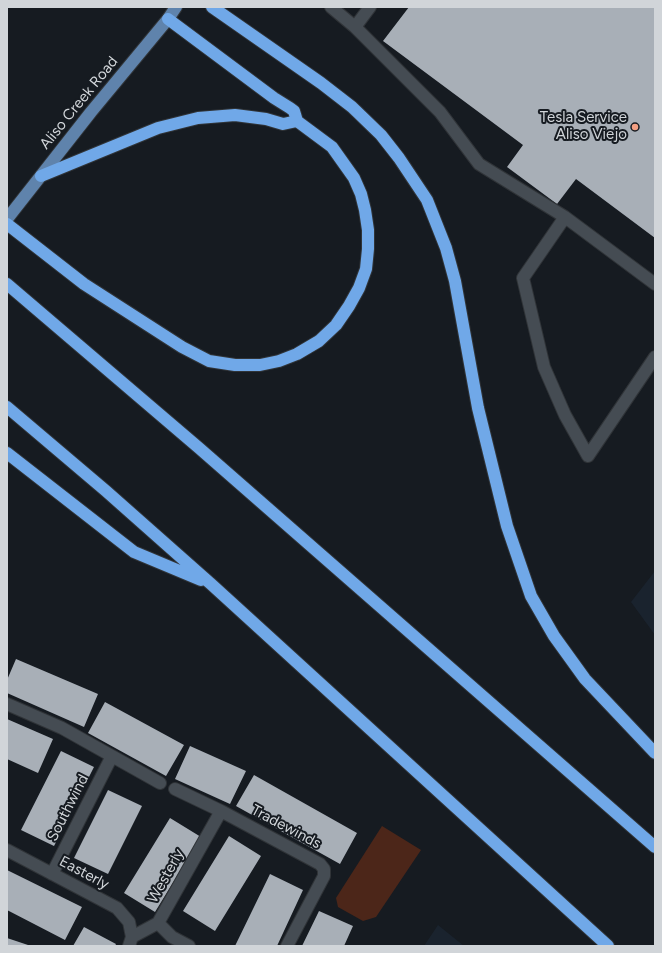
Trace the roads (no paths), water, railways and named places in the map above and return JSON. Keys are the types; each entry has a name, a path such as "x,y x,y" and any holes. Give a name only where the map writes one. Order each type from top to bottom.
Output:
{"highway":[{"path":"212,7 321,83 352,107 382,135 427,200 446,248 455,281 478,408 507,526 531,596 554,636 585,679 655,753"},
{"path":"7,224 84,284 182,347 209,361 235,365 260,365 279,361 297,354 319,341 336,325 350,306 366,269 368,230 361,194 354,178 332,148 297,121 294,111 274,98 168,19"},
{"path":"41,176 158,128 198,118 234,115 266,119 283,124 297,121"},
{"path":"7,284 199,448 655,847"},
{"path":"7,407 106,491 211,584 608,946"},
{"path":"7,454 134,552 211,584"}],"main road":[{"name":"Aliso Creek Road","path":"7,219 91,112 168,19 176,7"}],"street":[{"path":"331,7 355,27 440,112 480,164 565,218 655,284"},
{"path":"355,27 370,7"},
{"path":"565,218 523,278 544,367 565,415 588,456 655,357"},
{"path":"7,704 62,728 160,783"},
{"name":"Southwind","path":"52,874 112,756"},
{"name":"Tradewinds","path":"175,789 221,811 320,864 324,869 324,876 287,946"},
{"name":"Westerly","path":"131,942 158,923 221,811"},
{"name":"Easterly","path":"7,850 117,908 128,922 131,942"},
{"path":"158,923 172,937 189,946"}],"place":[{"name":"Tesla Service Aliso Viejo","path":"635,127"}]}
